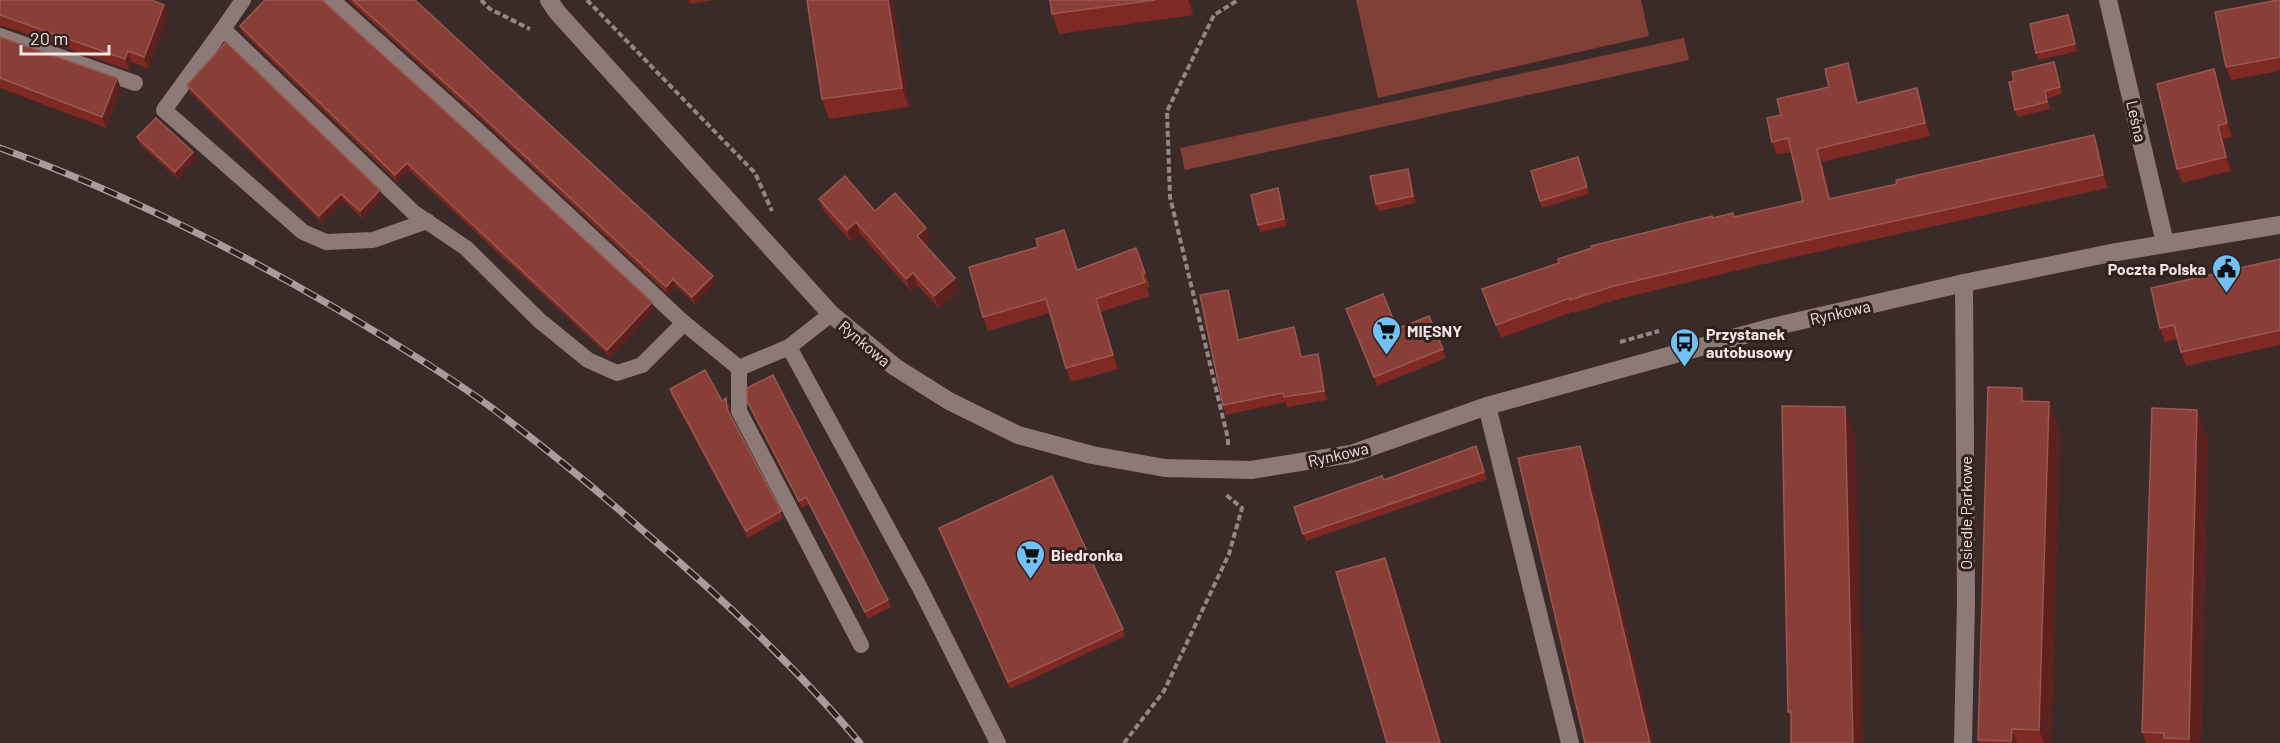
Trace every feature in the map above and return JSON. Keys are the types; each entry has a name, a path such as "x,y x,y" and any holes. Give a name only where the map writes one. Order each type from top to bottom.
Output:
{"street":[{"name":"Rynkowa","path":"549,0 565,21 831,314 895,367 949,401 1018,435 1092,455 1165,468 1251,470 1351,454 1487,406 1773,327 1964,283 2165,243 2280,225"},
{"name":"Leśna","path":"2108,0 2165,243"},
{"name":"Osiedle Parkowe","path":"1963,743 1966,602 1964,283"},
{"path":"1487,406 1570,743"}],"lane":[{"path":"243,0 164,110 303,232 326,243 373,240 427,221"},
{"path":"332,0 477,130 684,322 740,368"},
{"path":"223,29 413,212 466,248 540,321 588,360 617,373 642,365 684,322"},
{"path":"0,36 135,83"},
{"path":"740,368 789,347 831,314"},
{"path":"789,347 919,586 998,743"},
{"path":"740,368 739,411 861,645"}],"path":[{"path":"481,0 490,9 530,29"},
{"path":"588,0 755,173 772,213"},
{"path":"1227,453 1228,439 1170,197 1167,111 1214,15 1238,0"},
{"path":"1616,343 1661,331"},
{"path":"1124,743 1164,691 1229,554 1242,508 1224,493"}],"shaded area":[{"path":"1356,0 1641,0 1649,36 1378,98"},
{"path":"1684,38 1689,60 1185,170 1180,148"}],"building":[{"path":"0,0 152,0 164,5 144,57 128,51 125,59 0,15"},
{"path":"265,0 322,0 652,302 607,350 407,163 395,175 240,26"},
{"path":"353,0 415,0 713,276 692,297 673,279 666,287"},
{"path":"807,0 888,0 902,88 822,99"},
{"path":"1050,0 1155,0 1052,14"},
{"path":"2280,0 2280,57 2226,67 2215,12"},
{"path":"2068,15 2075,44 2036,53 2030,24"},
{"path":"0,37 117,78 102,117 0,78"},
{"path":"226,42 380,190 360,211 341,194 319,216 187,85"},
{"path":"2054,62 2060,87 2045,91 2047,102 2015,110 2009,82 2014,81 2012,72"},
{"path":"1848,63 1857,103 1917,88 1925,123 1817,149 1829,199 1897,184 1896,180 2094,135 2103,175 1790,244 1614,286 1570,300 1570,298 1496,325 1482,289 1559,263 1558,259 1592,248 1591,246 1712,216 1713,218 1733,213 1734,217 1803,201 1788,138 1772,142 1767,118 1781,115 1777,99 1829,87 1825,69"},
{"path":"2214,69 2227,123 2218,126 2226,157 2177,169 2157,84"},
{"path":"156,118 193,152 175,172 137,137"},
{"path":"1578,157 1587,187 1540,201 1531,171"},
{"path":"1408,169 1413,196 1376,204 1370,176"},
{"path":"845,176 875,211 895,193 926,228 917,236 955,278 934,296 913,273 906,279 856,222 847,230 819,199"},
{"path":"1278,188 1284,219 1258,225 1251,195"},
{"path":"1064,230 1077,270 1136,248 1145,273 1142,274 1145,282 1096,299 1113,355 1066,368 1046,299 983,317 969,267 1038,247 1036,239"},
{"path":"2280,259 2280,330 2181,352 2174,325 2160,328 2151,288"},
{"path":"1228,290 1238,340 1294,327 1301,357 1318,354 1324,391 1284,397 1283,393 1223,405 1200,295"},
{"path":"1383,294 1397,329 1429,316 1443,349 1374,377 1346,309"},
{"path":"705,370 722,401 726,398 727,409 781,511 746,531 670,389"},
{"path":"773,375 888,600 865,612 806,497 799,501 747,401 747,388"},
{"path":"1988,387 2022,388 2022,401 2049,402 2039,730 2012,729 2011,741 1978,740"},
{"path":"1782,406 1845,407 1853,743 1791,743 1791,712 1788,712"},
{"path":"2152,408 2197,410 2189,739 2164,738 2164,733 2142,732"},
{"path":"1476,446 1484,472 1303,534 1294,507 1382,476 1384,480"},
{"path":"1580,446 1650,743 1585,743 1518,458"},
{"name":"Biedronka","path":"1052,476 1123,629 1008,682 939,528"},
{"path":"1385,558 1440,743 1387,743 1336,572"}],"railway":[{"path":"0,148 85,181 210,239 351,317 472,394 572,470 704,584 785,661 860,743"}],"place":[{"name":"Poczta Polska","path":"2227,294"},
{"name":"MIĘSNY","path":"1386,356"},
{"name":"Przystanek autobusowy","path":"1685,368"},
{"name":"Biedronka","path":"1030,580"}]}
